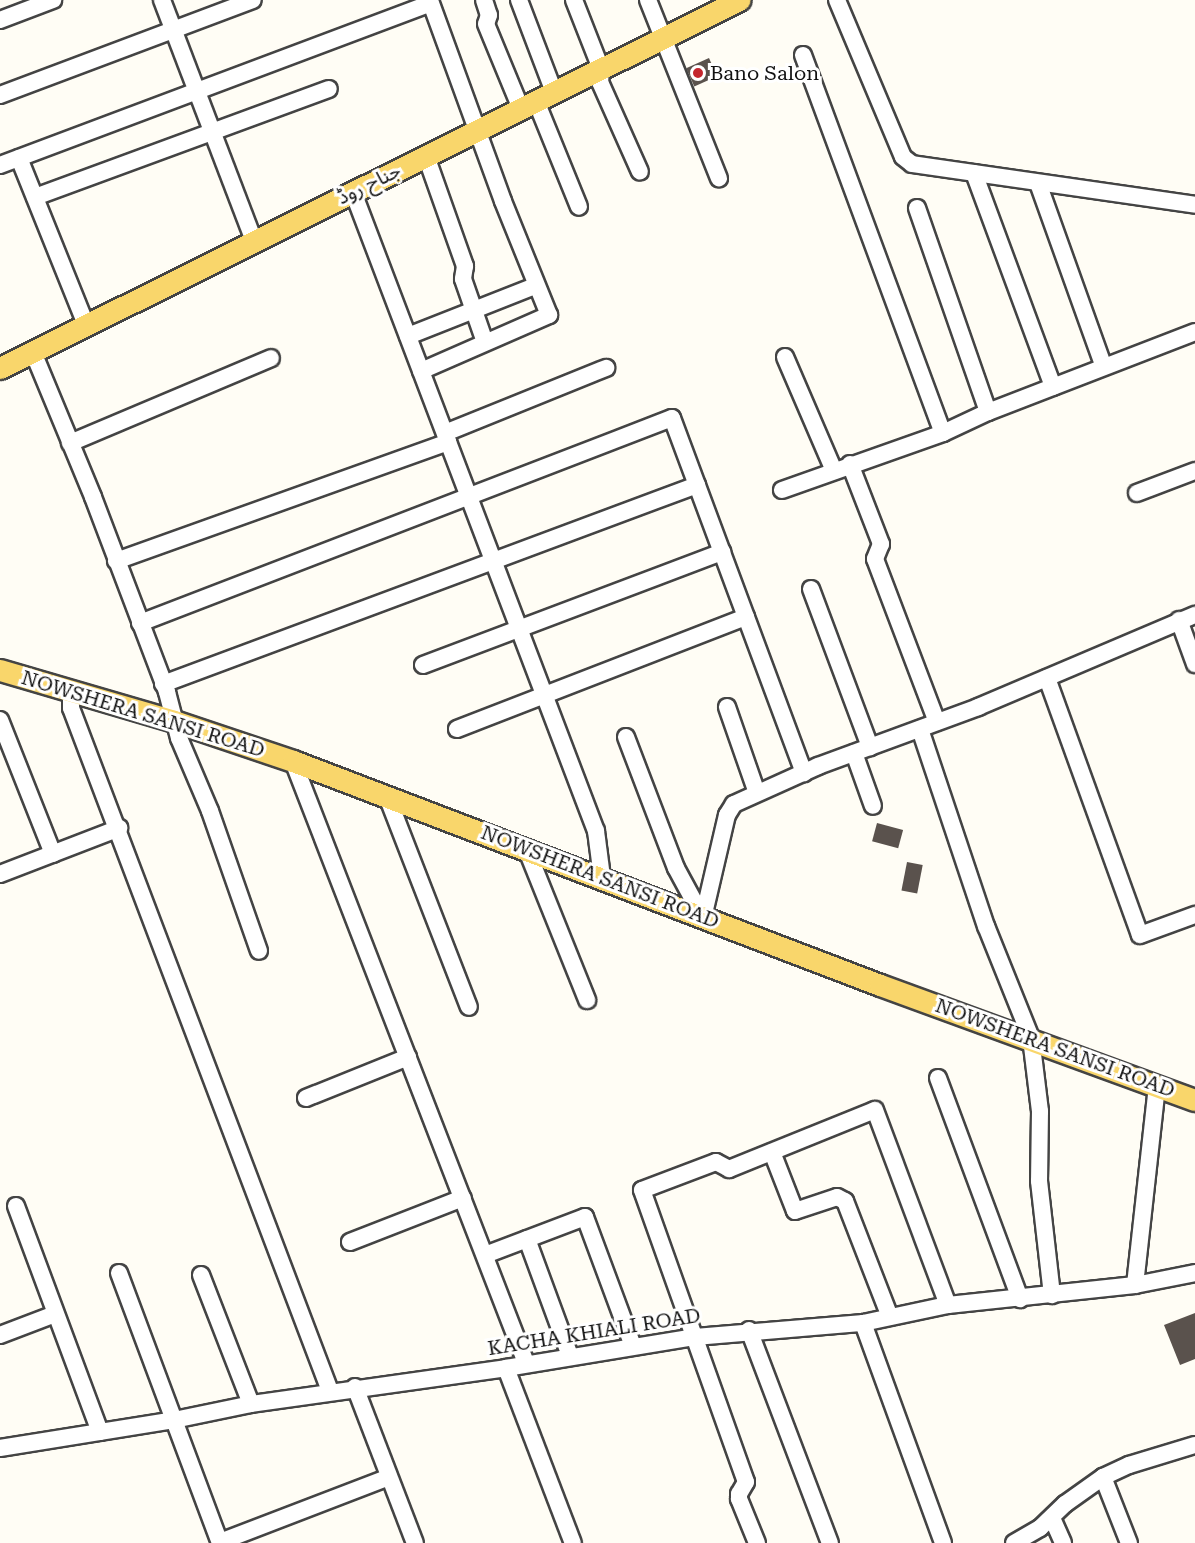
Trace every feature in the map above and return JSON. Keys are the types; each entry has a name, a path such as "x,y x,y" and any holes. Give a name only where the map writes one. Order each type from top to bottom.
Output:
{"main road":[{"name":"جناح روڈ","path":"0,368 739,0"},
{"name":"NOWSHERA SANSI ROAD","path":"0,670 174,721 293,761 602,877 703,918 1195,1100"}],"street":[{"path":"0,20 53,0"},
{"path":"162,0 254,242"},
{"path":"0,95 253,0"},
{"path":"484,0 489,15 486,24 537,101"},
{"path":"519,0 537,101 579,207"},
{"path":"574,0 601,69 600,81 640,172"},
{"path":"648,0 719,178"},
{"path":"837,0 903,157 912,164 1195,206"},
{"path":"0,165 430,2 476,131 535,286 549,315 421,371"},
{"path":"802,55 943,433"},
{"path":"35,197 329,89"},
{"path":"426,156 465,266 464,279 485,342"},
{"path":"19,158 86,325"},
{"path":"974,173 1053,387"},
{"path":"1038,183 1104,367"},
{"path":"353,192 596,831 602,877"},
{"path":"917,208 988,412"},
{"path":"408,336 535,286"},
{"path":"782,490 850,464 943,433 988,412 1195,332"},
{"path":"33,351 164,684 174,721 259,951"},
{"path":"785,357 834,471"},
{"path":"70,443 272,358"},
{"path":"116,561 446,438 606,368"},
{"path":"140,623 672,418 804,773"},
{"path":"850,464 881,544 875,559 937,722"},
{"path":"1137,493 1195,471"},
{"path":"164,684 697,485"},
{"path":"423,665 722,552"},
{"path":"812,589 862,750 873,806"},
{"path":"457,729 746,617"},
{"path":"703,918 729,809 757,793 1047,678 1187,618 1195,664"},
{"path":"1047,678 1140,935 1195,915"},
{"path":"71,690 71,708 119,828 330,1391"},
{"path":"727,707 757,793"},
{"path":"0,720 53,854"},
{"path":"920,729 986,926 1031,1038 1040,1111 1038,1170 1052,1295"},
{"path":"626,737 676,868 703,918"},
{"path":"293,761 485,1255 525,1364"},
{"path":"387,796 469,1007"},
{"path":"0,874 119,828"},
{"path":"526,848 587,1000"},
{"path":"306,1098 408,1057"},
{"path":"938,1078 1020,1299"},
{"path":"1135,1285 1157,1085"},
{"path":"757,1543 739,1499 739,1494 746,1482 642,1190 716,1162 720,1162 729,1169 875,1110 948,1305"},
{"path":"772,1152 795,1211 837,1197 845,1201 890,1317"},
{"path":"350,1242 463,1198"},
{"path":"16,1206 100,1432"},
{"path":"485,1255 585,1217 633,1346"},
{"path":"527,1239 570,1356"},
{"path":"119,1273 220,1542 389,1477"},
{"name":"KACHA KHIALI ROAD","path":"0,1448 174,1420 330,1391 506,1368 633,1346 749,1330 863,1323 948,1305 1135,1285 1195,1273"},
{"path":"201,1275 251,1404"},
{"path":"0,1335 55,1314"},
{"path":"863,1323 943,1543"},
{"path":"749,1330 830,1543"},
{"path":"506,1368 573,1543"},
{"path":"355,1387 413,1542"},
{"path":"1014,1543 1052,1518 1065,1504 1102,1477 1129,1465 1195,1444"},
{"path":"1102,1477 1129,1543"},
{"path":"1052,1518 1062,1543"}],"building":[{"name":"Bano Salon","path":"709,58 717,76 694,86 686,68"},
{"path":"877,823 903,830 898,848 872,841"},
{"path":"907,862 923,865 917,894 901,890"},
{"path":"1195,1313 1195,1359 1180,1365 1164,1325"}],"place":[{"name":"Bano Salon","path":"698,73"}]}
